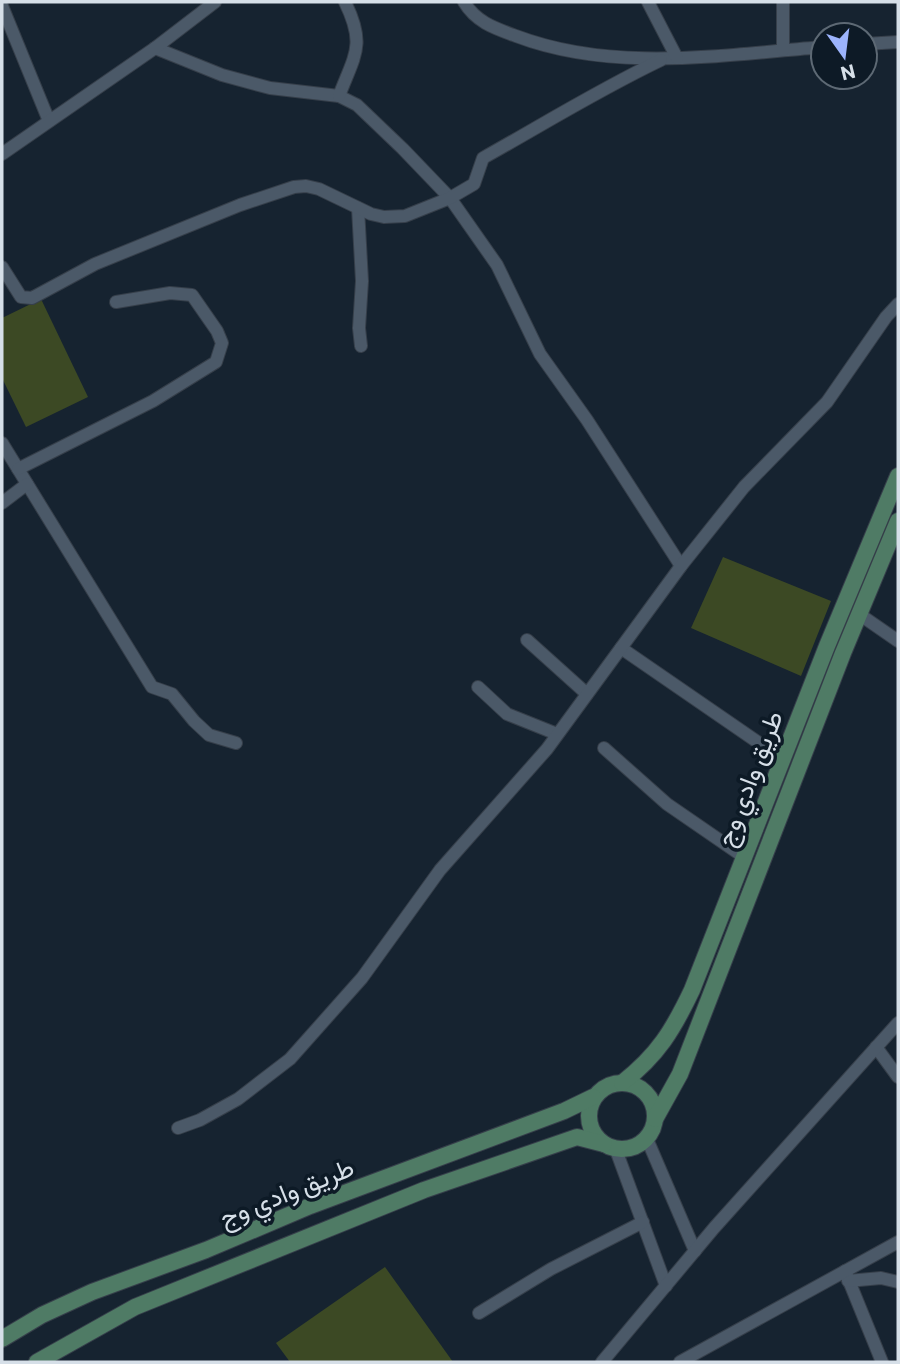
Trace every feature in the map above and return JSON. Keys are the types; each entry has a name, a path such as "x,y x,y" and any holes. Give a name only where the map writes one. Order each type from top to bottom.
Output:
{"main road":[{"name":"طريق وادي وج","path":"622,1083 645,1065 662,1046 692,990 827,646 898,476"},
{"name":"طريق وادي وج","path":"655,1119 680,1074 859,614 898,521"},
{"path":"622,1083 633,1084 643,1090 655,1108 655,1119 653,1130 638,1146 610,1147 592,1130 589,1108 593,1097 601,1089 622,1083"},
{"name":"طريق وادي وج","path":"2,1339 42,1315 92,1292 206,1250 310,1206 564,1111 593,1097"},
{"name":"طريق وادي وج","path":"37,1362 135,1307 424,1190 577,1138 610,1147"}],"street":[{"path":"2,154 155,48 215,2"},
{"path":"339,96 358,40 345,2"},
{"path":"464,2 480,20 531,42 611,58 661,60 809,48"},
{"path":"648,2 677,58"},
{"path":"783,2 783,50"},
{"path":"2,6 49,121"},
{"path":"879,43 898,42"},
{"path":"155,48 222,75 270,88 339,96 357,106 403,149 450,198 498,265 540,354 587,420 681,566"},
{"path":"2,267 21,297 32,298 95,264 240,205 294,187 319,189 384,217 405,216 450,198 474,184 483,158 624,77 661,60"},
{"path":"358,208 362,281 360,346"},
{"path":"18,469 153,401 216,362 222,344 217,331 192,295 170,293 116,302"},
{"path":"178,1128 200,1120 238,1099 290,1059 362,978 440,870 557,734 681,566 744,486 827,402 898,304"},
{"path":"2,443 152,687 172,694 209,735 236,743"},
{"path":"2,503 27,484"},
{"path":"859,614 898,641"},
{"path":"527,639 587,694"},
{"path":"621,648 759,743"},
{"path":"478,687 507,715 557,734"},
{"path":"604,748 667,804 744,857"},
{"path":"602,1362 695,1251 898,1023"},
{"path":"876,1047 898,1077"},
{"path":"647,1139 695,1251"},
{"path":"610,1147 643,1222 666,1286"},
{"path":"479,1313 551,1269 643,1222"},
{"path":"680,1362 847,1276 898,1242"},
{"path":"847,1276 898,1282"},
{"path":"847,1276 882,1362"}],"green space":[{"path":"41,299 88,397 26,427 2,378 2,318"},
{"path":"723,557 831,601 801,676 691,628"},
{"path":"385,1267 453,1362 290,1362 276,1343"}]}
